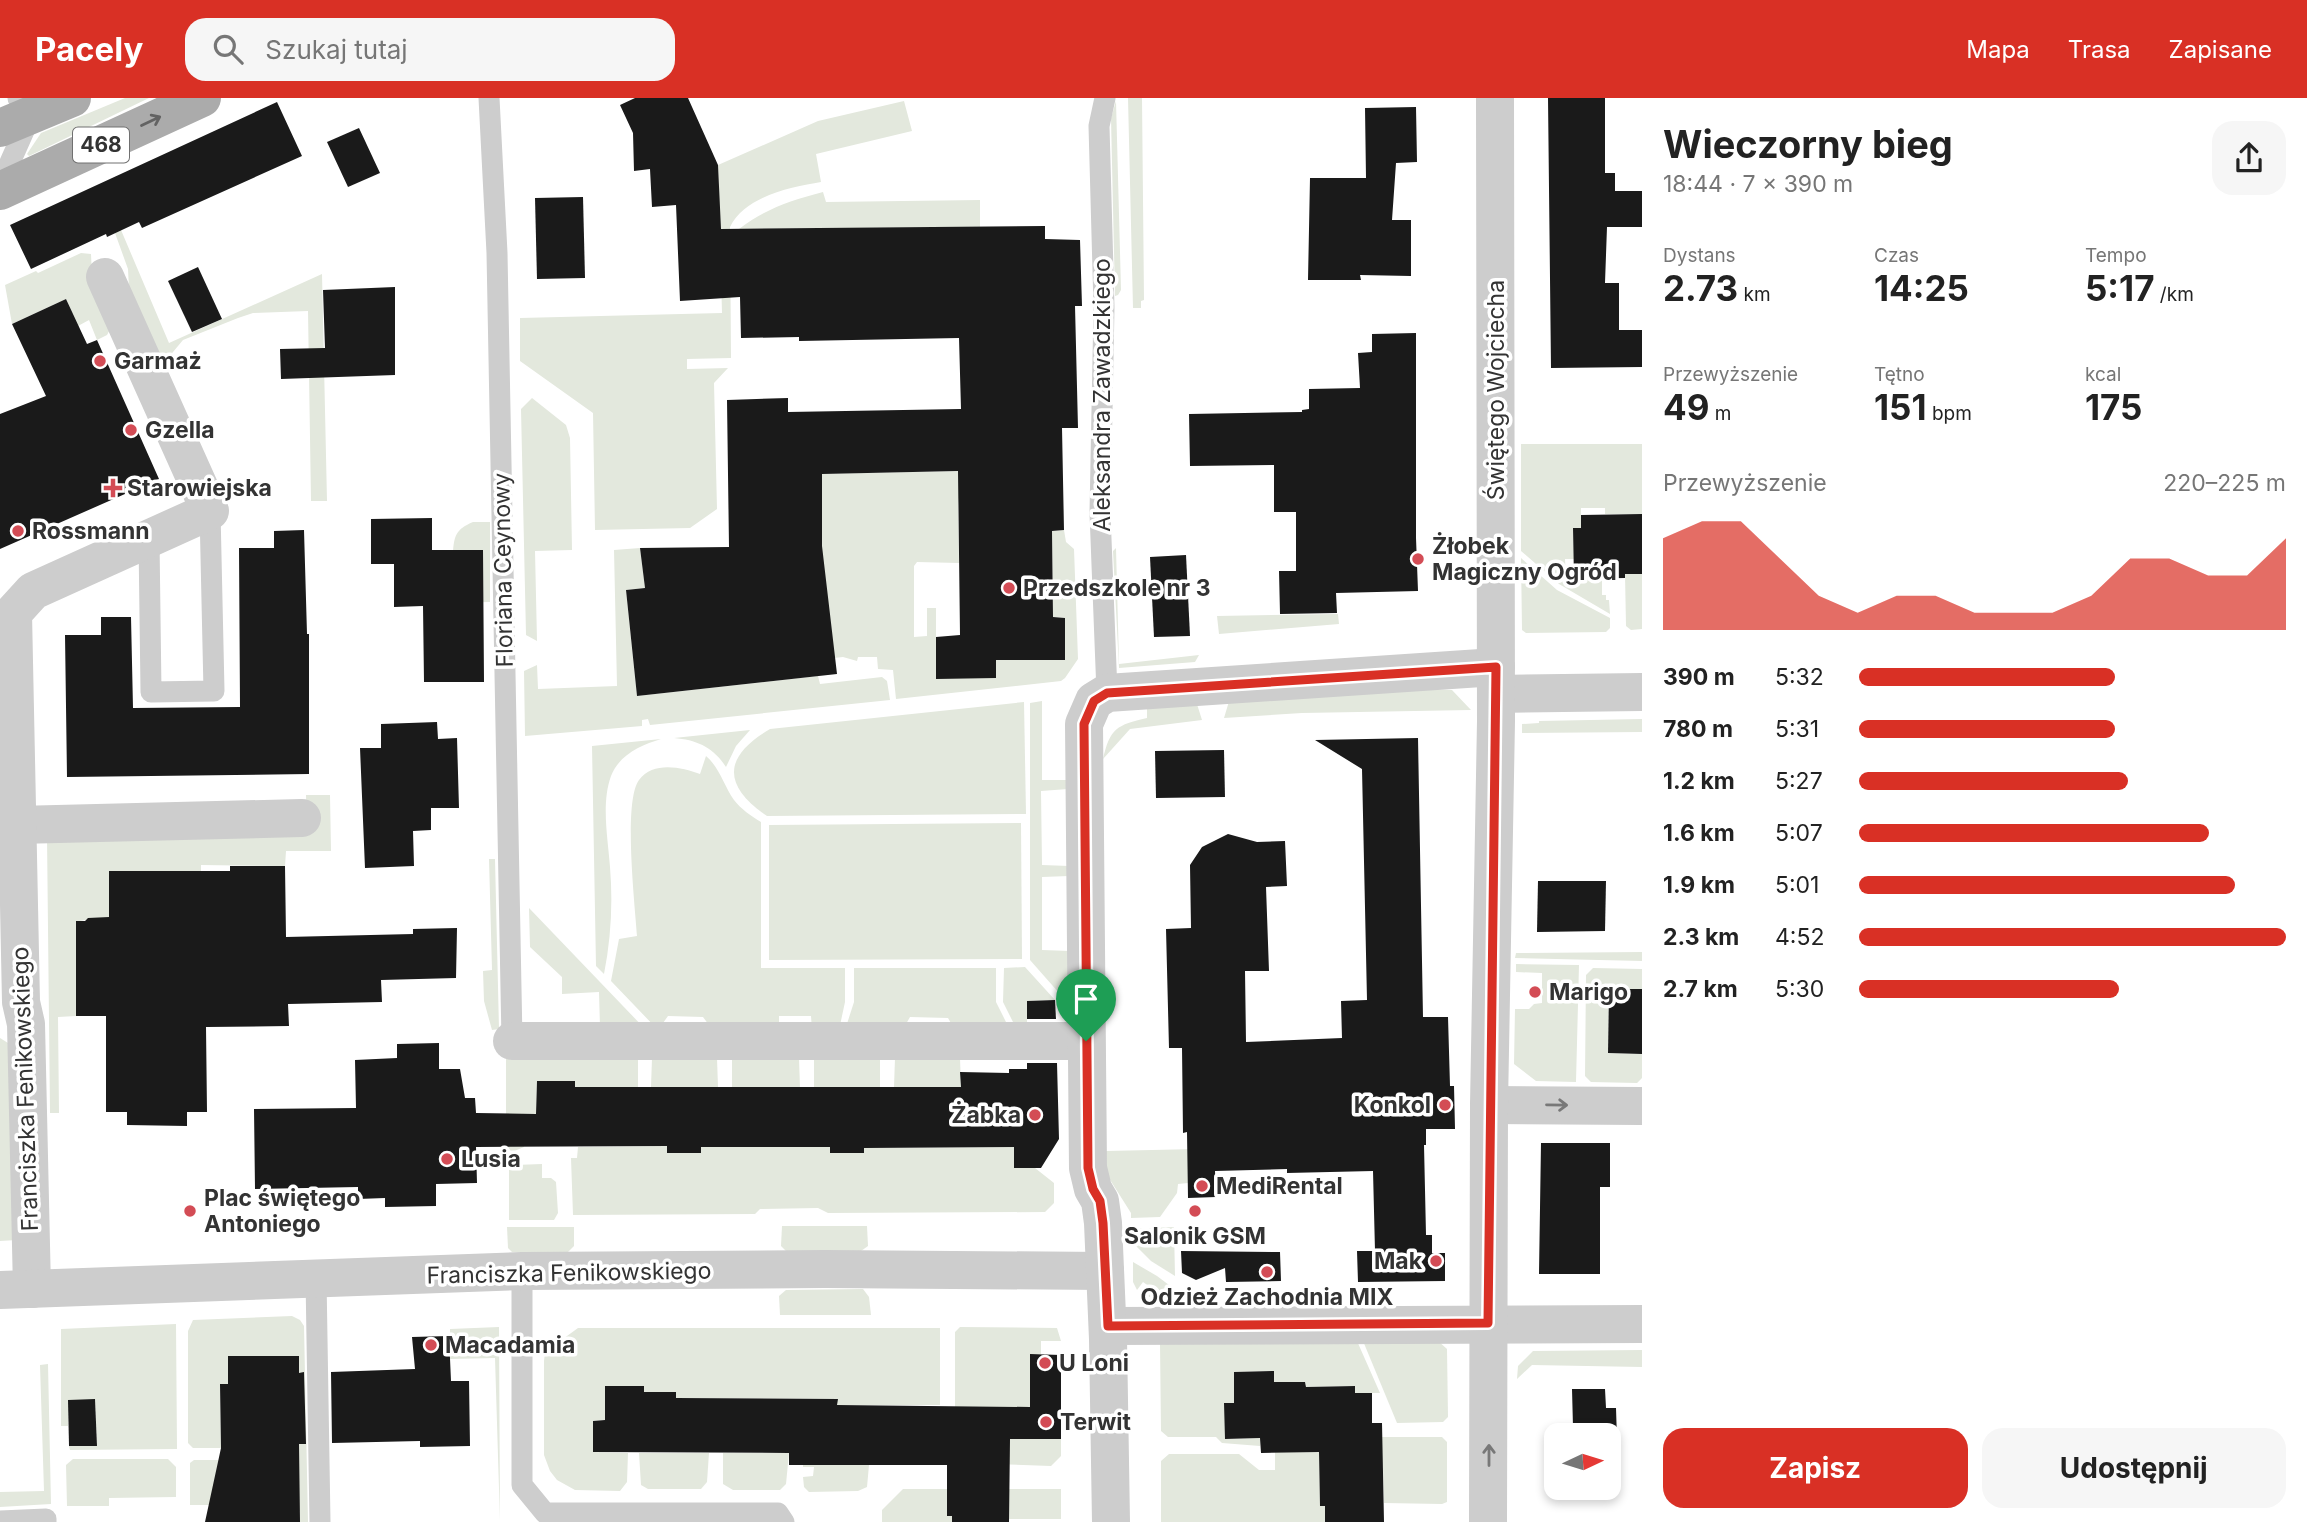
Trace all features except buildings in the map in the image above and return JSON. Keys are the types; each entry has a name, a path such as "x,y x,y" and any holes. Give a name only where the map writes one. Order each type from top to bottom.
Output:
{"main road":[{"name":"468","path":"16,114 72,98"},
{"name":"468","path":"0,191 202,98"}],"street":[{"name":"Świętego Wojciecha","path":"1488,1522 1489,1105 1496,680 1495,98"},
{"path":"105,277 209,511"},
{"name":"Franciszka Fenikowskiego","path":"209,511 33,591 13,613 21,1002 26,1024 16,1289 522,1271 1105,1271"},
{"path":"1111,1522 1108,1326 1103,1223 1100,1201 1093,1189 1088,1168 1084,724 1094,701 1107,693 1496,680 1642,692"},
{"path":"17,824 302,818"},
{"path":"512,1041 1086,1041"},
{"path":"1489,1105 1642,1106"},
{"path":"1108,1326 1642,1324"}],"lane":[{"name":"Floriana Ceynowy","path":"489,98 498,266 512,1041"},
{"name":"Aleksandra Zawadzkiego","path":"1105,98 1099,127 1104,307 1100,513 1107,693"},
{"path":"0,185 16,114"},
{"path":"149,540 151,692 214,691 209,511"},
{"path":"522,1271 522,1485 545,1513 674,1517 778,1513 784,1522"},
{"path":"316,1278 320,1522"},
{"path":"0,1521 46,1519 46,1522"}],"shaded area":[{"path":"125,98 149,98 29,156 27,154 41,133"},
{"path":"1128,98 1142,98 1144,300 1141,301 1141,308 1133,308"},
{"path":"904,101 912,131 816,154 821,182 783,190 757,200 737,216 730,227 731,358 687,359 687,369 728,368 714,383 717,509 690,528 595,530 593,413 520,361 520,318 722,313 718,165 818,121"},
{"path":"1116,101 1121,290 1115,296 1111,118"},
{"path":"823,192 826,202 980,200 980,227 739,229 779,206"},
{"path":"121,230 169,343 322,274 327,501 311,501 308,311 253,313 238,318 183,340 163,364 129,289 128,269 115,233"},
{"path":"81,253 91,254 92,276 113,324 107,335 97,340 89,320 78,326 66,299 12,324 5,285"},
{"path":"532,398 566,425 570,438 572,550 535,551 537,641 526,635 521,409"},
{"path":"1521,444 1642,444 1642,514 1605,514 1605,508 1581,508 1581,528 1573,529 1574,559 1565,559 1566,579 1602,579 1602,595 1606,595 1606,600 1609,600 1610,614 1559,584 1521,551"},
{"path":"963,471 958,504 959,563 917,562 914,566 914,637 927,636 927,608 936,608 936,678 996,678 996,660 1065,659 1065,618 1053,617 1052,531 1064,530 1066,542 1074,549 1078,659 1061,681 896,699 893,670 878,669 877,657 858,657 857,661 843,657 834,658 809,474"},
{"path":"473,522 490,522 490,602 433,603 483,550 453,553 457,534"},
{"path":"640,548 645,588 626,590 637,696 818,676 820,684 882,677 887,681 890,700 650,725 648,719 642,720 642,726 525,736 524,671 537,665 538,689 617,686 614,550"},
{"path":"1116,548 1119,664 1199,655 1195,662 1119,668 1113,551"},
{"path":"1521,558 1557,590 1610,618 1610,628 1606,632 1526,633 1522,630"},
{"path":"1625,574 1642,574 1642,629 1631,630 1626,626"},
{"path":"1338,614 1339,624 1219,634 1217,616"},
{"path":"1377,687 1452,690 1471,710 1302,713 1224,718 1230,698"},
{"path":"1042,701 1042,780 1068,780 1068,789 1041,791 1042,865 1069,866 1069,876 1042,877 1042,950 1070,951 1070,1002 1067,1002 1030,960 1030,703"},
{"path":"1196,701 1202,720 1130,729 1103,759 1112,734 1128,723 1147,718 1147,705"},
{"path":"1024,702 1026,814 767,816 742,794 736,783 736,761 743,750 770,729"},
{"path":"1642,719 1642,732 1522,733 1522,724 1539,721"},
{"path":"750,730 736,746 726,767 716,754 704,746 674,738"},
{"path":"661,739 638,748 619,762 608,787 606,822 611,907 604,974 596,966 592,746"},
{"path":"706,756 715,766 734,800 761,822 761,968 845,968 845,1002 839,1030 812,1030 811,1016 779,1016 779,1029 712,1029 703,1017 668,1016 658,1030 611,981 619,939 637,936 631,831 634,792 639,780 652,770 668,767 700,774"},
{"path":"306,795 330,795 331,851 286,851 285,866 201,865 201,871 109,871 109,922 97,922 94,918 76,922 76,1016 58,1017 59,1113 50,1113 47,836 307,827"},
{"path":"1021,823 1022,959 769,960 769,825"},
{"path":"489,859 495,859 499,1029 492,1030 484,1001 483,971 492,970"},
{"path":"529,908 646,1030 600,1027 599,992 562,994 562,977 530,947"},
{"path":"1642,952 1642,961 1515,958 1516,953"},
{"path":"1516,964 1579,965 1576,1082 1536,1081 1514,1064 1515,1009 1529,1009 1534,1004 1542,1003 1542,973 1516,972"},
{"path":"1025,967 1055,1000 1027,1001 1027,1026 1016,1028 1003,1002 1004,968"},
{"path":"854,968 996,968 996,1002 1010,1030 955,1030 948,1018 910,1017 902,1031 845,1030 854,1002"},
{"path":"1593,968 1642,969 1642,989 1609,989 1608,1053 1642,1054 1642,1078 1637,1083 1591,1082 1585,1076 1586,975"},
{"path":"0,1038 8,1043 17,1240 0,1241"},
{"path":"515,1053 638,1059 638,1087 575,1087 574,1081 537,1081 536,1114 525,1114 524,1147 512,1152 506,1146 506,1059"},
{"path":"652,1058 717,1058 718,1087 651,1087"},
{"path":"799,1058 800,1088 732,1087 732,1059"},
{"path":"814,1058 880,1058 880,1088 814,1087"},
{"path":"895,1058 960,1058 961,1087 894,1087"},
{"path":"667,1146 667,1153 701,1153 701,1147 830,1147 830,1153 863,1153 864,1148 1014,1147 1015,1168 1035,1168 1054,1183 1054,1203 1045,1212 828,1213 818,1208 760,1209 755,1214 573,1215 571,1158 577,1158 578,1147"},
{"path":"1198,1149 1188,1183 1178,1184 1177,1193 1160,1217 1131,1218 1131,1213 1107,1175 1106,1151"},
{"path":"542,1164 542,1178 551,1178 556,1182 558,1213 554,1220 509,1220 509,1168 515,1165"},
{"path":"782,1226 867,1226 868,1246 861,1251 786,1251 781,1246"},
{"path":"507,1227 574,1227 574,1246 568,1252 512,1252 508,1248"},
{"path":"1174,1227 1175,1276 1151,1261 1132,1242 1132,1229"},
{"path":"1133,1262 1173,1288 1169,1306 1148,1296 1153,1289 1143,1282 1137,1290 1133,1282"},
{"path":"863,1289 869,1297 871,1315 780,1315 779,1296 786,1290"},
{"path":"292,1316 304,1326 308,1522 300,1522 300,1511 291,1511 299,1480 298,1356 228,1356 228,1384 220,1384 221,1448 193,1448 188,1443 188,1331 193,1320"},
{"path":"176,1324 177,1449 70,1450 69,1446 97,1445 95,1400 69,1400 68,1426 61,1426 61,1329"},
{"path":"499,1327 500,1521 495,1358 450,1359 450,1329"},
{"path":"960,1327 1057,1328 1061,1341 1041,1341 1041,1354 1030,1355 1030,1372 1037,1372 1061,1439 1061,1456 1051,1466 993,1464 955,1407 955,1332"},
{"path":"578,1328 940,1328 940,1405 837,1405 837,1399 676,1398 675,1392 644,1392 644,1386 606,1386 605,1420 593,1421 593,1452 628,1453 627,1482 620,1491 575,1490 557,1480 544,1455 544,1361 545,1352"},
{"path":"1357,1341 1380,1393 1355,1393 1354,1386 1306,1387 1305,1382 1274,1382 1273,1371 1234,1372 1234,1403 1225,1403 1226,1439 1261,1438 1260,1446 1222,1443 1216,1437 1168,1437 1161,1431 1160,1343"},
{"path":"1363,1341 1438,1341 1447,1349 1448,1417 1443,1422 1397,1423"},
{"path":"1642,1350 1642,1367 1532,1365 1517,1379 1518,1366 1533,1351"},
{"path":"48,1364 51,1504 0,1507 0,1492 44,1491 40,1365"},
{"path":"1319,1437 1320,1505 1325,1506 1325,1522 1161,1522 1161,1461 1169,1454 1239,1454 1259,1470 1275,1470 1275,1438"},
{"path":"1373,1437 1442,1437 1447,1442 1447,1502 1384,1503 1383,1468"},
{"path":"639,1453 709,1453 707,1482 701,1489 648,1489 641,1485"},
{"path":"723,1453 789,1453 786,1484 780,1490 733,1490 723,1484"},
{"path":"803,1455 835,1465 869,1465 867,1487 858,1491 809,1492 804,1487 803,1477 813,1476 814,1467 803,1467"},
{"path":"73,1459 168,1459 176,1467 176,1497 109,1498 109,1506 67,1506 66,1465"},
{"path":"194,1460 229,1460 229,1505 190,1505 190,1463"},
{"path":"903,1489 947,1489 947,1516 952,1516 952,1522 882,1522 882,1510"},
{"path":"1009,1489 1061,1489 1061,1519 1009,1519"}],"place":[{"name":"Garmaż","path":"100,361"},
{"name":"Gzella","path":"131,430"},
{"name":"Starowiejska","path":"113,488"},
{"name":"Rossmann","path":"18,531"},
{"name":"Żłobek Magiczny Ogród","path":"1418,559"},
{"name":"Przedszkole nr 3","path":"1009,588"},
{"name":"Marigo","path":"1535,992"},
{"name":"Konkol","path":"1445,1105"},
{"name":"Żabka","path":"1035,1115"},
{"name":"Lusia","path":"447,1159"},
{"name":"MediRental","path":"1202,1186"},
{"name":"Plac świętego Antoniego","path":"190,1211"},
{"name":"Salonik GSM","path":"1195,1211"},
{"name":"Mak","path":"1436,1261"},
{"name":"Odzież Zachodnia MIX","path":"1267,1272"},
{"name":"Macadamia","path":"431,1345"},
{"name":"U Loni","path":"1045,1363"},
{"name":"Terwit","path":"1046,1422"}],"route":[{"path":"1496,667 1488,1323 1108,1326 1103,1223 1100,1201 1093,1189 1088,1168 1086,1041 1084,724 1094,701 1107,693 1496,667"}]}
